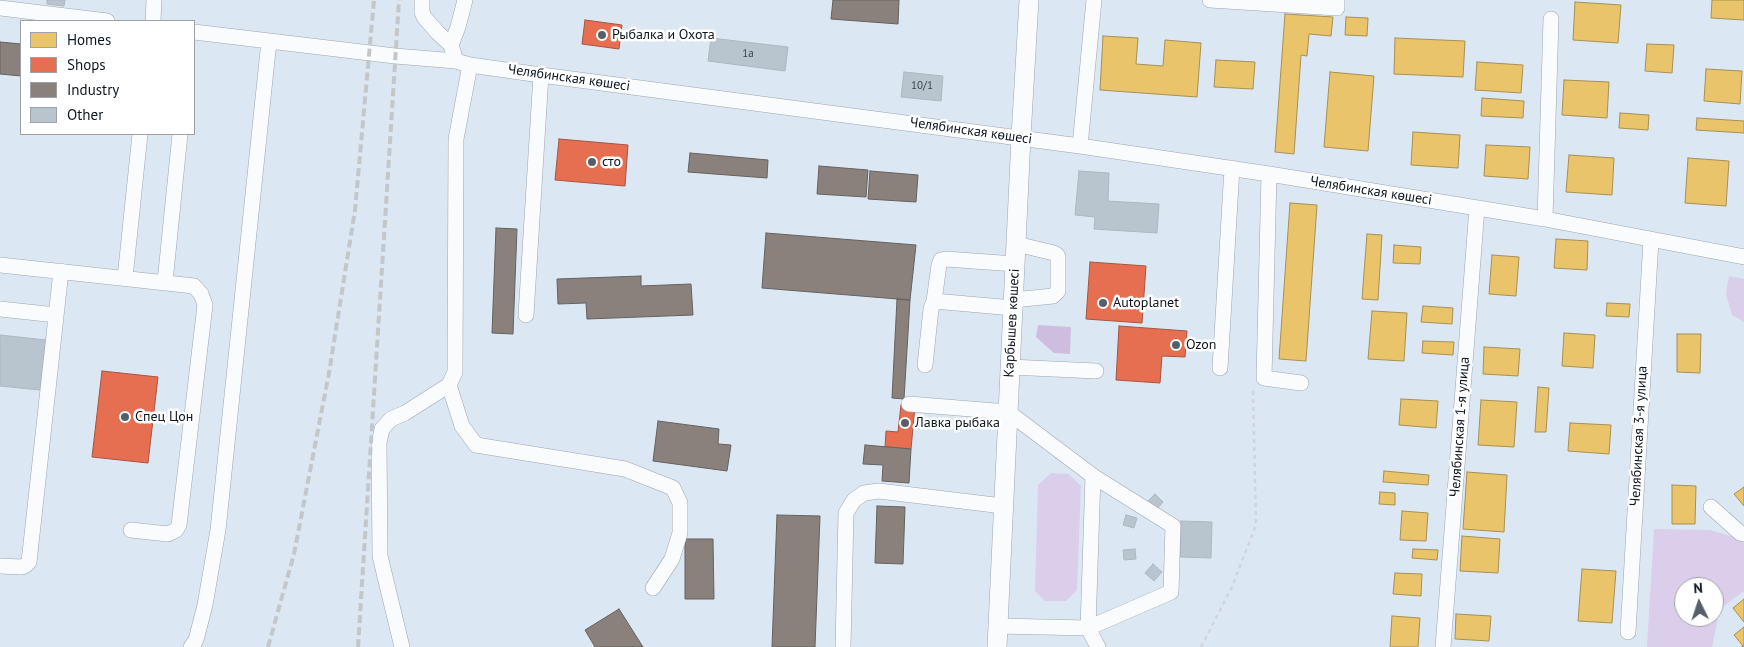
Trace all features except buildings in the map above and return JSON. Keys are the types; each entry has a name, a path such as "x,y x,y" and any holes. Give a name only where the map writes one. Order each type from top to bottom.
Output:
{"main road":[{"name":"Карбышев көшесі","path":"997,647 1020,137 1029,0"}],"street":[{"path":"153,20 154,0"},
{"path":"402,647 380,556 379,443 382,429 390,419 405,413 449,385 455,372 456,139 463,63 451,45 438,34 424,17 422,0"},
{"path":"451,45 465,0"},
{"path":"1080,146 1094,0"},
{"path":"1210,0 1337,8 1338,0"},
{"path":"0,8 100,20"},
{"path":"1545,219 1551,19"},
{"name":"Челябинская көшесі","path":"195,32 463,63 541,75 1020,137 1232,168 1545,219 1744,258"},
{"path":"191,647 196,640 205,605 218,530 269,41"},
{"path":"526,315 541,75"},
{"path":"124,278 140,135"},
{"path":"166,282 180,135"},
{"path":"1220,368 1232,168"},
{"path":"1269,174 1264,378 1301,383"},
{"name":"Челябинская 1-я улица","path":"1443,647 1477,208"},
{"name":"Челябинская 3-я улица","path":"1628,632 1651,240"},
{"path":"934,300 1013,304 1053,296 1058,291 1057,255 1016,244"},
{"path":"925,365 931,309 941,260 1015,264"},
{"path":"0,265 194,286 202,294 205,305 179,525 176,530 168,534 131,530"},
{"path":"0,566 22,567 29,562 60,271"},
{"path":"0,309 56,314"},
{"path":"1010,367 1096,371"},
{"path":"449,385 462,426 476,445 625,469 673,488 680,503 680,533 672,558 653,588"},
{"path":"909,404 1008,412 1093,476 1173,526 1171,592 1088,628 998,626"},
{"path":"1093,476 1088,628 1098,647"},
{"path":"844,647 846,513 854,500 864,493 879,491 1003,506"},
{"path":"1710,507 1740,533 1744,534"}],"path":[{"path":"1201,647 1231,589 1256,525 1253,388 1264,378"}],"shaded area":[{"path":"1729,276 1744,279 1744,322 1732,315 1726,294"},
{"path":"1038,325 1071,327 1070,354 1054,353 1036,337"},
{"path":"1051,473 1069,474 1081,486 1077,590 1066,601 1045,601 1035,591 1038,485"},
{"path":"1654,529 1710,530 1744,540 1744,591 1724,606 1724,577 1674,577 1674,627 1716,627 1712,647 1647,647"}],"railway":[{"path":"268,647 294,554 329,373 355,210 374,0"},
{"path":"358,647 399,0"}],"place":[{"name":"Рыбалка и Охота","path":"602,35"},
{"name":"сто","path":"592,162"},
{"name":"Autoplanet","path":"1103,303"},
{"name":"Ozon","path":"1176,345"},
{"name":"Спец Цон","path":"125,417"},
{"name":"Лавка рыбака","path":"905,423"}]}
